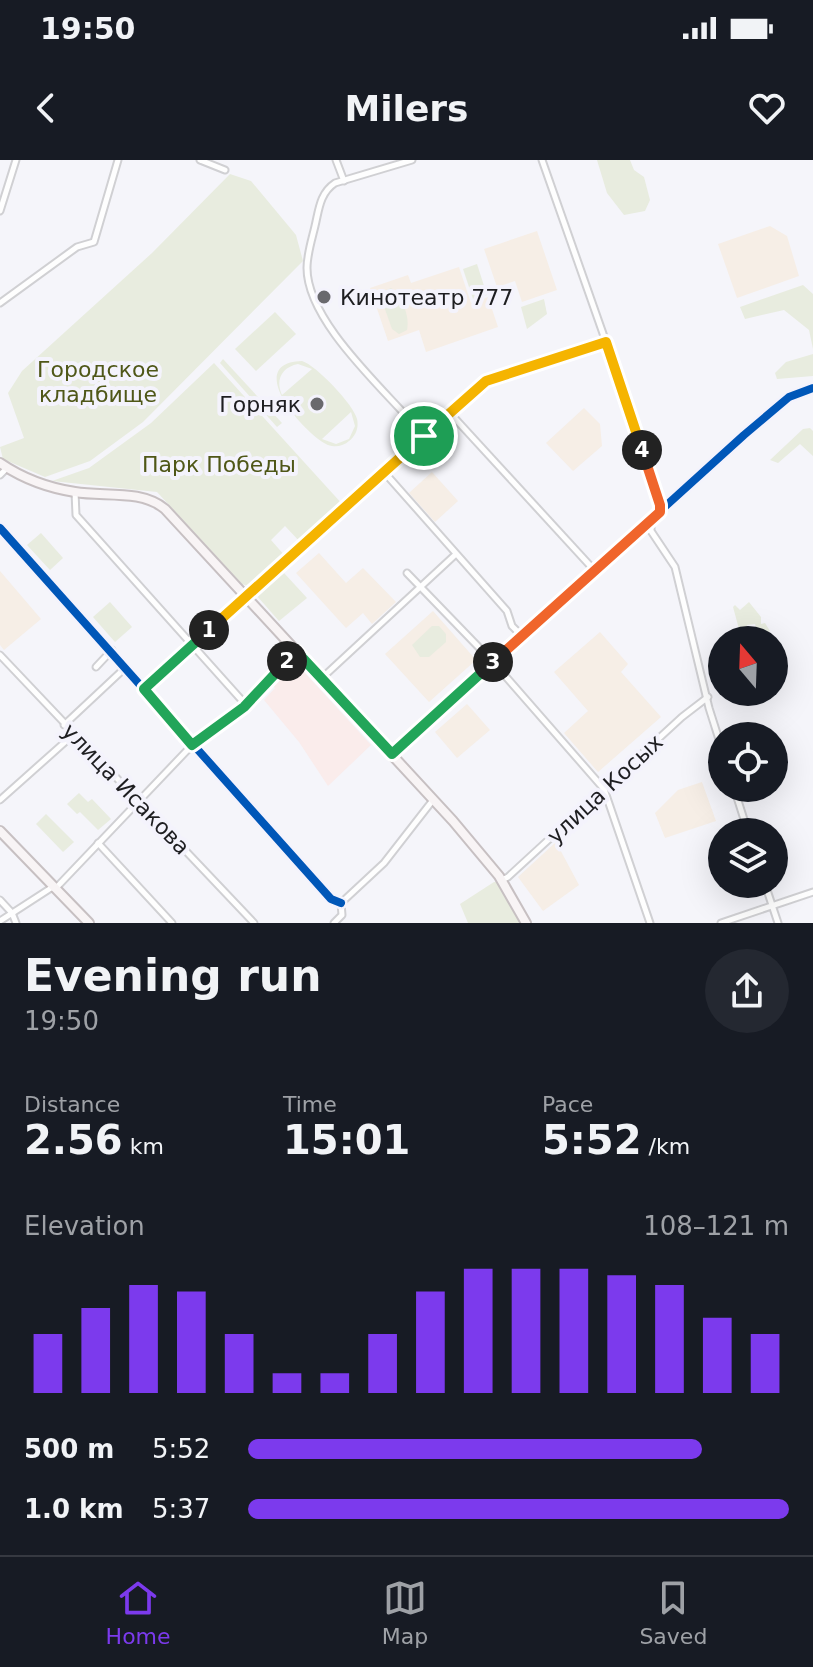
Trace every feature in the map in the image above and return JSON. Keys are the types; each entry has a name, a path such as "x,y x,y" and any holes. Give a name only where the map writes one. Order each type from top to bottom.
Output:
{"main road":[{"path":"2,467 41,483 75,492 143,497 159,504 433,799 502,880 526,923"},
{"path":"0,831 89,923"}],"street":[{"path":"0,211 16,160"},
{"path":"0,303 77,247 94,242 118,160"},
{"path":"200,160 210,161 225,170"},
{"path":"336,160 344,181"},
{"path":"412,160 344,181 326,190 320,202 307,267 318,310 369,375 424,436"},
{"path":"542,160 606,342 660,512"},
{"path":"144,689 486,381 606,342"},
{"path":"392,754 789,397 813,388"},
{"path":"450,413 595,571"},
{"path":"384,472 507,611 512,626 522,636"},
{"path":"75,492 76,515 246,705"},
{"path":"651,521 651,531 675,567 708,697"},
{"path":"0,528 331,899 341,903"},
{"path":"322,679 456,554"},
{"path":"407,573 493,662 604,789 650,923"},
{"path":"96,667 112,650"},
{"path":"0,921 56,888 192,745 246,705 296,651"},
{"name":"улица Исакова","path":"0,655 254,923"},
{"path":"64,725 126,667"},
{"name":"улица Косых","path":"502,880 708,697"},
{"path":"0,800 74,734"},
{"path":"341,903 384,863 433,799"},
{"path":"98,843 172,923"},
{"path":"723,923 813,892"},
{"path":"770,898 778,923"},
{"path":"0,900 12,913 16,923"},
{"path":"334,923 342,915 341,903"}],"shaded area":[{"path":"770,226 787,236 799,276 737,298 718,244"},
{"path":"537,231 557,290 522,302 515,281 497,287 484,249"},
{"path":"459,267 471,303 488,297 498,327 426,352 419,330 388,341 370,288 408,275 411,283"},
{"path":"584,408 600,424 602,446 573,471 546,443"},
{"path":"432,472 458,501 435,522 409,493"},
{"path":"319,553 346,583 363,568 396,602 372,624 363,613 346,628 296,573"},
{"path":"0,571 41,619 4,650 0,645"},
{"path":"433,611 476,660 429,702 385,654"},
{"path":"600,632 628,664 621,672 661,717 598,772 564,733 588,711 554,672"},
{"path":"293,660 371,745 328,786 299,742 264,700 275,688 270,683"},
{"path":"467,704 490,730 457,758 435,732"},
{"path":"702,782 715,818 708,818 708,824 665,838 655,813 678,790"},
{"path":"556,842 579,885 543,911 518,877"}],"green space":[{"path":"597,160 630,160 634,170 644,177 650,200 645,211 624,215 607,193"},
{"name":"Городское кладбище","path":"230,174 251,181 296,235 303,261 143,422 90,461 45,477 3,459 0,447 24,438 8,393 22,371 152,253"},
{"path":"477,264 487,295 473,299 463,269"},
{"path":"803,285 813,294 813,349 809,330 784,310 745,319 740,307"},
{"path":"391,288 406,313 407,330 399,334 392,329 381,298 384,291"},
{"path":"544,299 547,314 527,329 521,307"},
{"path":"275,312 296,334 256,371 235,349"},
{"path":"813,354 813,376 777,379 775,373 786,362"},
{"path":"223,359 282,423 277,427 220,363"},
{"name":"Горняк","path":"302,361 334,386 357,419 358,425 351,439 343,445 332,446 310,432 297,419 286,404 278,388 277,375 284,365","holes":["298,364 312,369 282,395 279,384 281,375","351,412 355,426 349,439 336,444 322,439"]},
{"name":"Парк Победы","path":"214,363 344,506 301,543 285,526 271,540 286,557 250,587 242,584 157,492 52,481 89,468 151,423"},
{"path":"803,429 813,431 813,456 800,444 778,463 770,460"},
{"path":"41,533 63,558 50,570 27,545"},
{"path":"284,573 307,598 279,621 257,596"},
{"path":"110,602 132,627 115,642 93,617"},
{"path":"749,602 761,617 761,624 767,626 738,626 733,607 735,605 740,610"},
{"path":"432,626 439,626 446,634 446,642 429,657 420,657 412,645"},
{"path":"79,793 88,802 92,799 111,819 98,830 67,804"},
{"path":"46,814 74,842 63,852 36,824"},
{"path":"497,882 522,923 468,923 460,904"}],"cycle path":[{"path":"144,689 486,381 606,342"},
{"path":"392,754 744,435 789,397 813,388"},
{"path":"0,528 331,899 341,903"}],"place":[{"name":"Кинотеатр 777","path":"324,297"},
{"name":"Горняк","path":"317,404"}],"route":[{"path":"606,342 660,512 392,754 296,651 244,707 192,745 144,689 424,436 486,381 606,342"}]}
